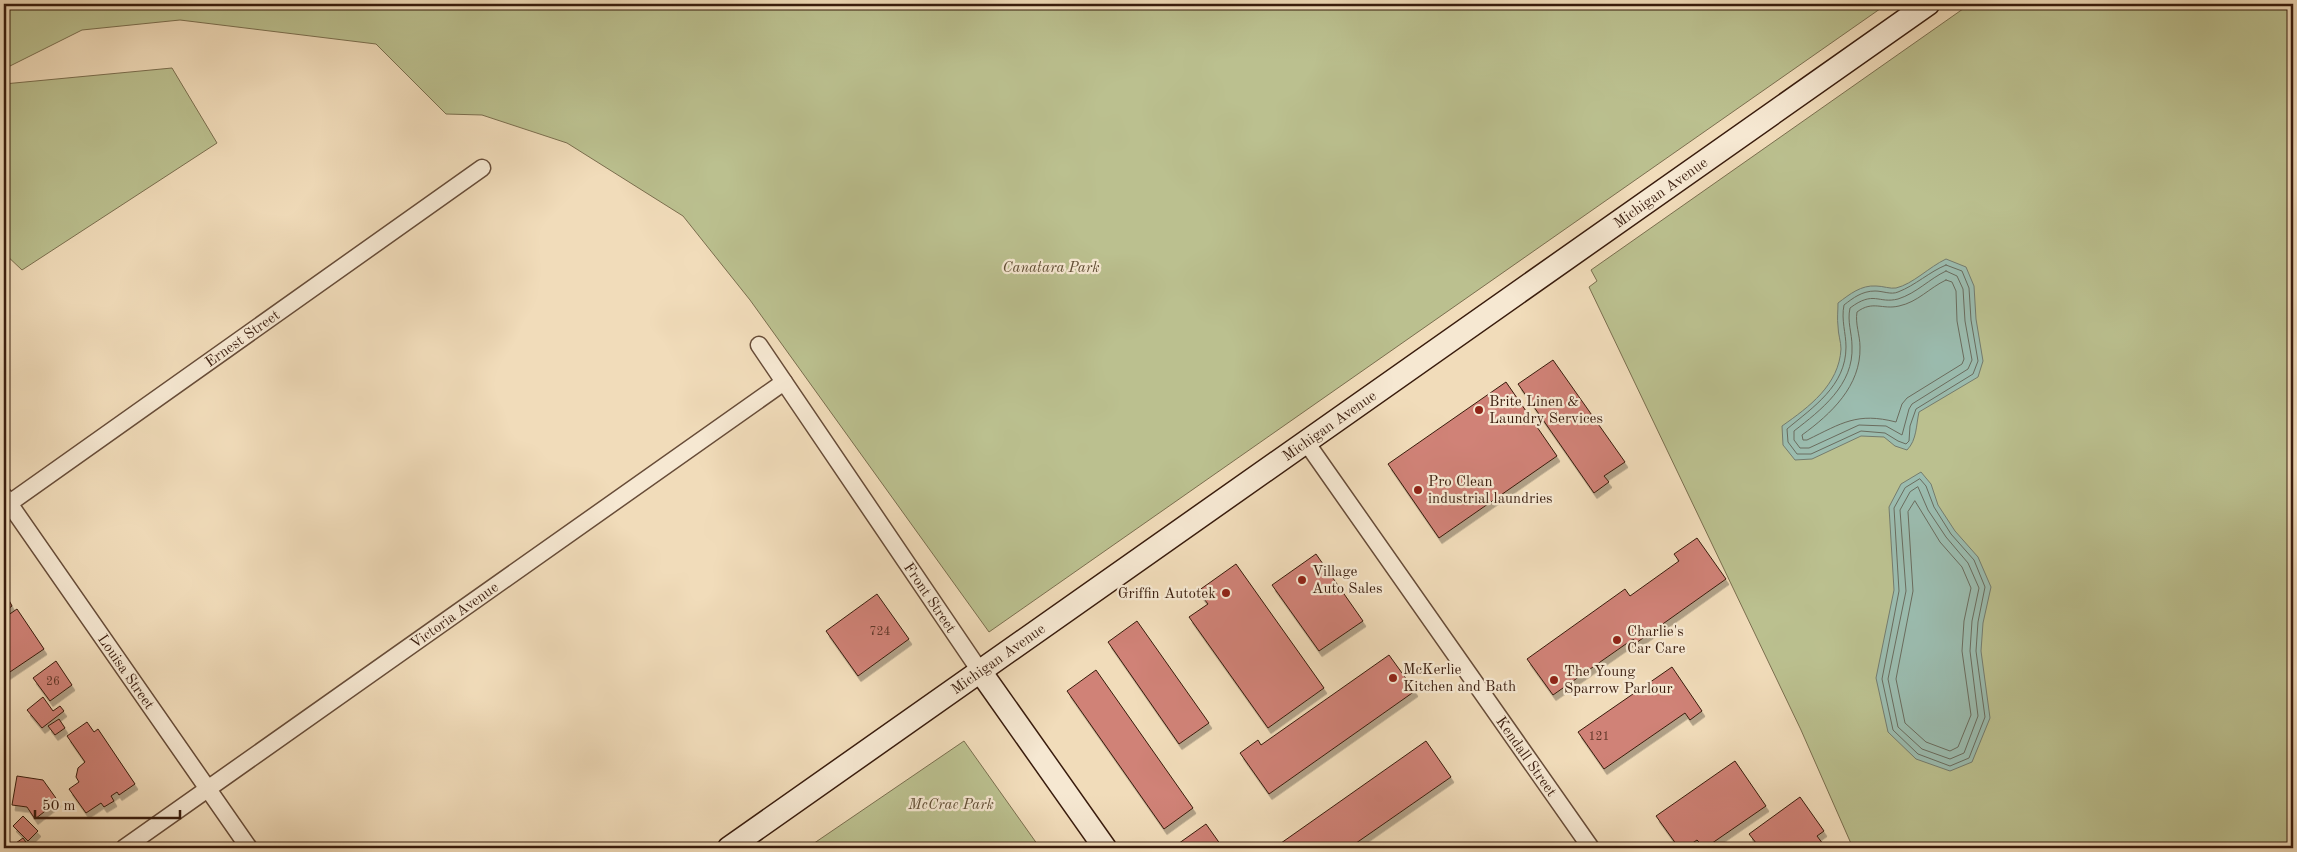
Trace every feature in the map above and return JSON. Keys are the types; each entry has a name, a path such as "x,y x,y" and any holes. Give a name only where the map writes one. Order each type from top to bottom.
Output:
{"main road":[{"name":"Michigan Avenue","path":"729,848 1928,4"},
{"name":"Front Street","path":"980,672 1105,848"}],"street":[{"name":"Ernest Street","path":"6,502 482,168"},
{"name":"Front Street","path":"759,345 980,672"},
{"name":"Victoria Avenue","path":"124,848 784,382"},
{"name":"Kendall Street","path":"1306,442 1591,848"},
{"name":"Louisa Street","path":"6,502 249,848"}],"green space":[{"name":"Canatara Park","path":"4,4 1887,4 989,632 750,300 683,216 567,143 482,115 446,114 376,44 180,20 82,30 4,69"},
{"path":"1970,4 2293,4 2293,848 1853,848 1801,730 1589,287 1597,281 1591,270"},
{"path":"172,68 217,143 22,270 4,253 4,84"},
{"name":"McCrae Park","path":"964,741 1040,848 807,848"}],"water":[{"path":"1946,259 1966,267 1974,286 1976,319 1983,361 1978,377 1919,412 1914,437 1907,450 1895,446 1884,437 1861,436 1812,459 1795,460 1783,445 1782,426 1812,403 1829,384 1835,374 1841,349 1838,303 1865,287 1896,288 1902,286"},
{"path":"1921,472 1931,484 1938,505 1955,531 1978,557 1991,587 1983,623 1981,651 1990,718 1972,762 1950,771 1916,759 1888,732 1876,678 1894,590 1889,507 1901,484"}],"building":[{"path":"1553,360 1625,462 1604,476 1609,482 1594,493 1518,384"},
{"path":"1506,382 1557,456 1439,538 1388,464"},
{"path":"1697,538 1726,579 1636,643 1633,639 1553,695 1527,659 1625,589 1630,596 1679,561 1674,554"},
{"path":"1316,554 1363,621 1319,651 1272,585"},
{"path":"1236,564 1324,688 1268,728 1189,617 1208,604 1198,591"},
{"path":"4,591 12,606 4,612"},
{"path":"877,594 909,639 858,676 826,631"},
{"path":"17,609 44,649 4,676 4,618"},
{"path":"1137,621 1209,723 1179,744 1108,642"},
{"path":"1389,655 1415,691 1269,794 1240,753 1258,740 1261,745"},
{"path":"56,661 72,685 50,701 33,678"},
{"path":"1672,667 1702,711 1690,720 1685,713 1604,769 1578,732"},
{"path":"1096,670 1193,808 1164,829 1067,691"},
{"path":"43,697 53,711 60,706 64,711 42,728 27,710"},
{"path":"59,719 65,728 55,735 48,726"},
{"path":"87,722 94,732 98,729 135,784 119,795 117,792 111,796 114,801 104,807 101,803 86,813 69,789 79,782 76,777 78,768 85,762 67,736"},
{"path":"1426,741 1451,777 1349,848 1274,848"},
{"path":"1735,761 1766,806 1705,848 1697,840 1685,848 1679,848 1656,816"},
{"path":"17,776 43,780 58,801 35,819 27,807 12,805"},
{"path":"1800,797 1824,831 1817,836 1826,848 1760,848 1749,834"},
{"path":"23,816 38,831 28,841 13,826"},
{"path":"1206,824 1223,848 1177,848 1175,846"},
{"path":"23,838 30,848 9,848"}],"place":[{"name":"Brite Linen & Laundry Services","path":"1479,410"},
{"name":"Pro Clean industrial laundries","path":"1418,490"},
{"name":"Village Auto Sales","path":"1302,580"},
{"name":"Griffin Autotek","path":"1226,593"},
{"name":"Charlie's Car Care","path":"1617,640"},
{"name":"McKerlie Kitchen and Bath","path":"1393,678"},
{"name":"The Young Sparrow Parlour","path":"1554,680"}]}
